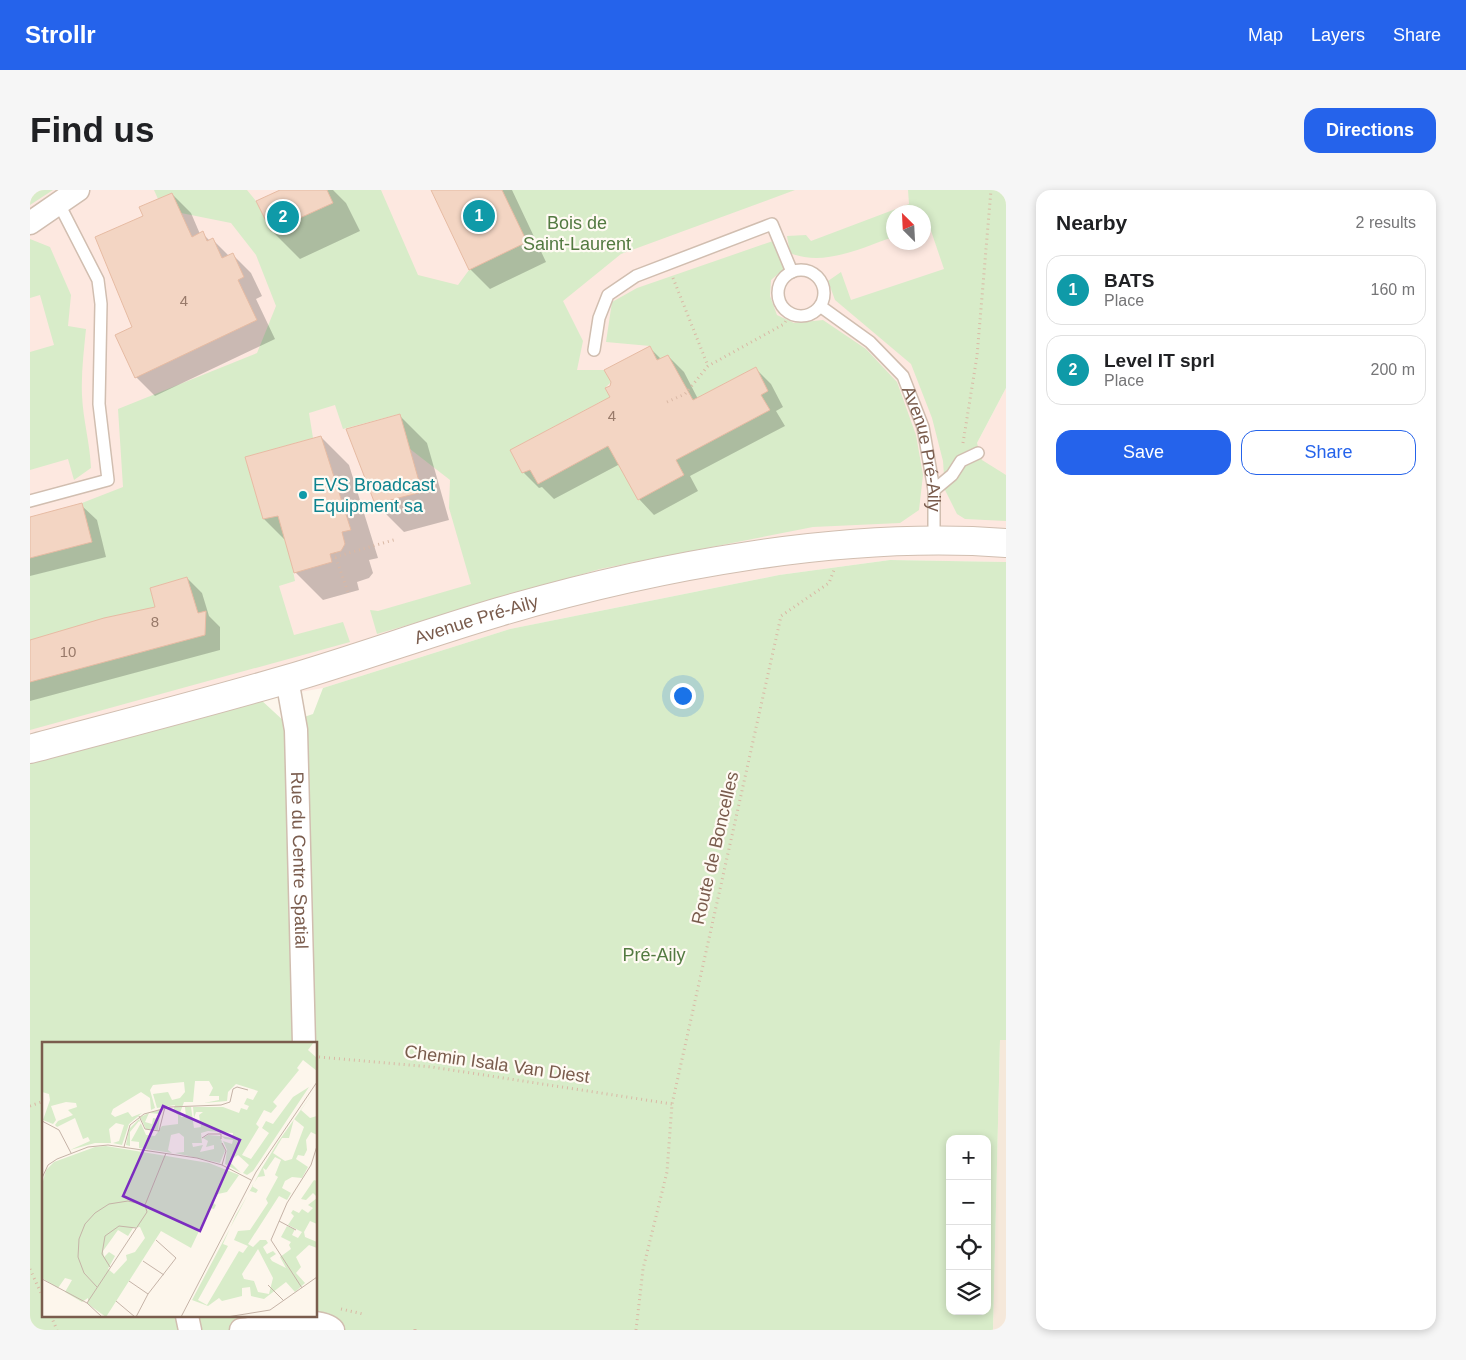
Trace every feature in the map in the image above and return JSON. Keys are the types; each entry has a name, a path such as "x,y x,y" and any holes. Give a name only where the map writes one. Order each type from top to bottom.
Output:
{"street":[{"path":"30,223 78,190"},
{"name":"Avenue Pré-Aily","path":"30,749 286,679 500,612 632,577 762,555 842,545 1006,542"},
{"name":"Rue du Centre Spatial","path":"286,679 296,730 304,1042"},
{"path":"241,1330 311,1319 331,1327 333,1330"}],"lane":[{"path":"30,501 108,480 99,404 101,304 98,280 58,202"},
{"path":"594,350 599,318 608,296 636,276 772,224 792,272"},
{"path":"809,271 821,282 824,298 820,306 815,312 807,316 790,314 779,303 777,295 781,280 792,272 809,271"},
{"name":"Avenue Pré-Aily","path":"820,306 870,342 903,376 923,427 934,490 934,542"},
{"path":"934,490 952,475 961,461 978,453"}],"path":[{"path":"961,461 977,356 991,190"},
{"path":"667,264 708,366"},
{"path":"667,402 684,394 708,366 784,324 790,314"},
{"path":"348,592 335,555 397,540"},
{"name":"Route de Boncelles","path":"636,1330 643,1269 667,1172 672,1104 781,616 829,583 842,545"},
{"name":"Chemin Isala Van Diest","path":"318,1057 432,1067 672,1104"},
{"path":"30,1106 42,1102"},
{"path":"30,1269 42,1296"},
{"path":"52,1318 57,1330"}],"shaded area":[{"path":"30,190 979,190 977,443 1006,388 1006,562 890,560 779,575 510,629 323,688 260,699 30,763"},
{"path":"1000,1040 1006,1040 1006,1330 993,1330"}],"green space":[{"path":"30,190 53,190 30,205"},
{"name":"Bois de Saint-Laurent","path":"154,190 247,190 256,201 271,231 333,203 327,190 381,190 418,275 458,285 469,270 527,242 502,190 795,190 621,254 563,301 583,341 577,370 604,370 611,382 605,388 614,405 600,402 510,450 522,473 530,470 538,484 627,436 624,474 638,500 684,475 672,453 693,451 770,410 761,395 768,391 756,367 689,402 685,387 668,355 657,360 650,346 606,342 612,302 637,288 773,241 785,268 771,280 770,296 777,315 794,323 823,320 866,349 897,382 916,435 923,475 919,510 900,523 813,527 600,569 377,634 370,610 378,611 471,584 449,508 450,480 410,449 399,414 343,429 335,405 309,413 313,438 245,457 263,519 282,515 295,581 279,586 294,635 343,622 350,642 30,730 30,682 104,662 113,650 117,659 205,635 206,611 198,613 187,577 150,588 155,607 105,618 30,640 30,558 92,542 82,503 123,487 118,409 257,353 276,306 256,255 231,223 181,213 172,193 158,199"},
{"path":"908,190 1006,190 1006,388 977,443 982,460 1006,475 1006,521 965,519 957,514 945,490 943,461 932,418 911,364 835,300 828,281 841,272 851,300 944,269 931,231 931,205 906,205 909,204"},
{"path":"886,213 886,240 855,251 816,258 790,253 787,236 806,235 811,241"},
{"path":"30,239 50,247 71,295 68,326 86,329 82,370 82,395 91,468 74,480 68,459 30,470 30,352 54,345 40,295 30,298"},
{"name":"Pré-Aily","path":"890,560 1006,562 1006,1040 1000,1040 993,1330 30,1330 30,763 260,699 286,723 313,714 323,688 510,629 779,575"}],"building":[{"path":"280,190 327,190 333,203 271,231 256,201"},
{"path":"431,190 502,190 527,242 469,270"},
{"path":"172,193 192,237 203,231 207,241 213,238 222,258 233,253 244,277 238,280 257,320 135,378 115,335 132,327 95,237 143,216 139,207"},
{"path":"650,346 657,360 668,355 693,400 756,367 768,391 761,395 770,410 676,460 684,475 638,500 608,446 538,484 530,470 522,473 510,450 610,397 605,388 610,386 611,382 604,370"},
{"path":"400,414 422,492 375,504 346,429"},
{"path":"321,436 351,530 342,532 345,544 341,551 330,554 332,562 294,573 278,516 263,519 245,457"},
{"path":"82,503 92,542 30,558 30,517"},
{"path":"187,577 198,613 206,611 205,635 30,682 30,640 104,618 155,607 150,588"}],"place":[{"name":"BATS","path":"479,216"},
{"name":"Level IT sprl","path":"283,217"},
{"name":"EVS Broadcast Equipment sa","path":"303,495"}]}
